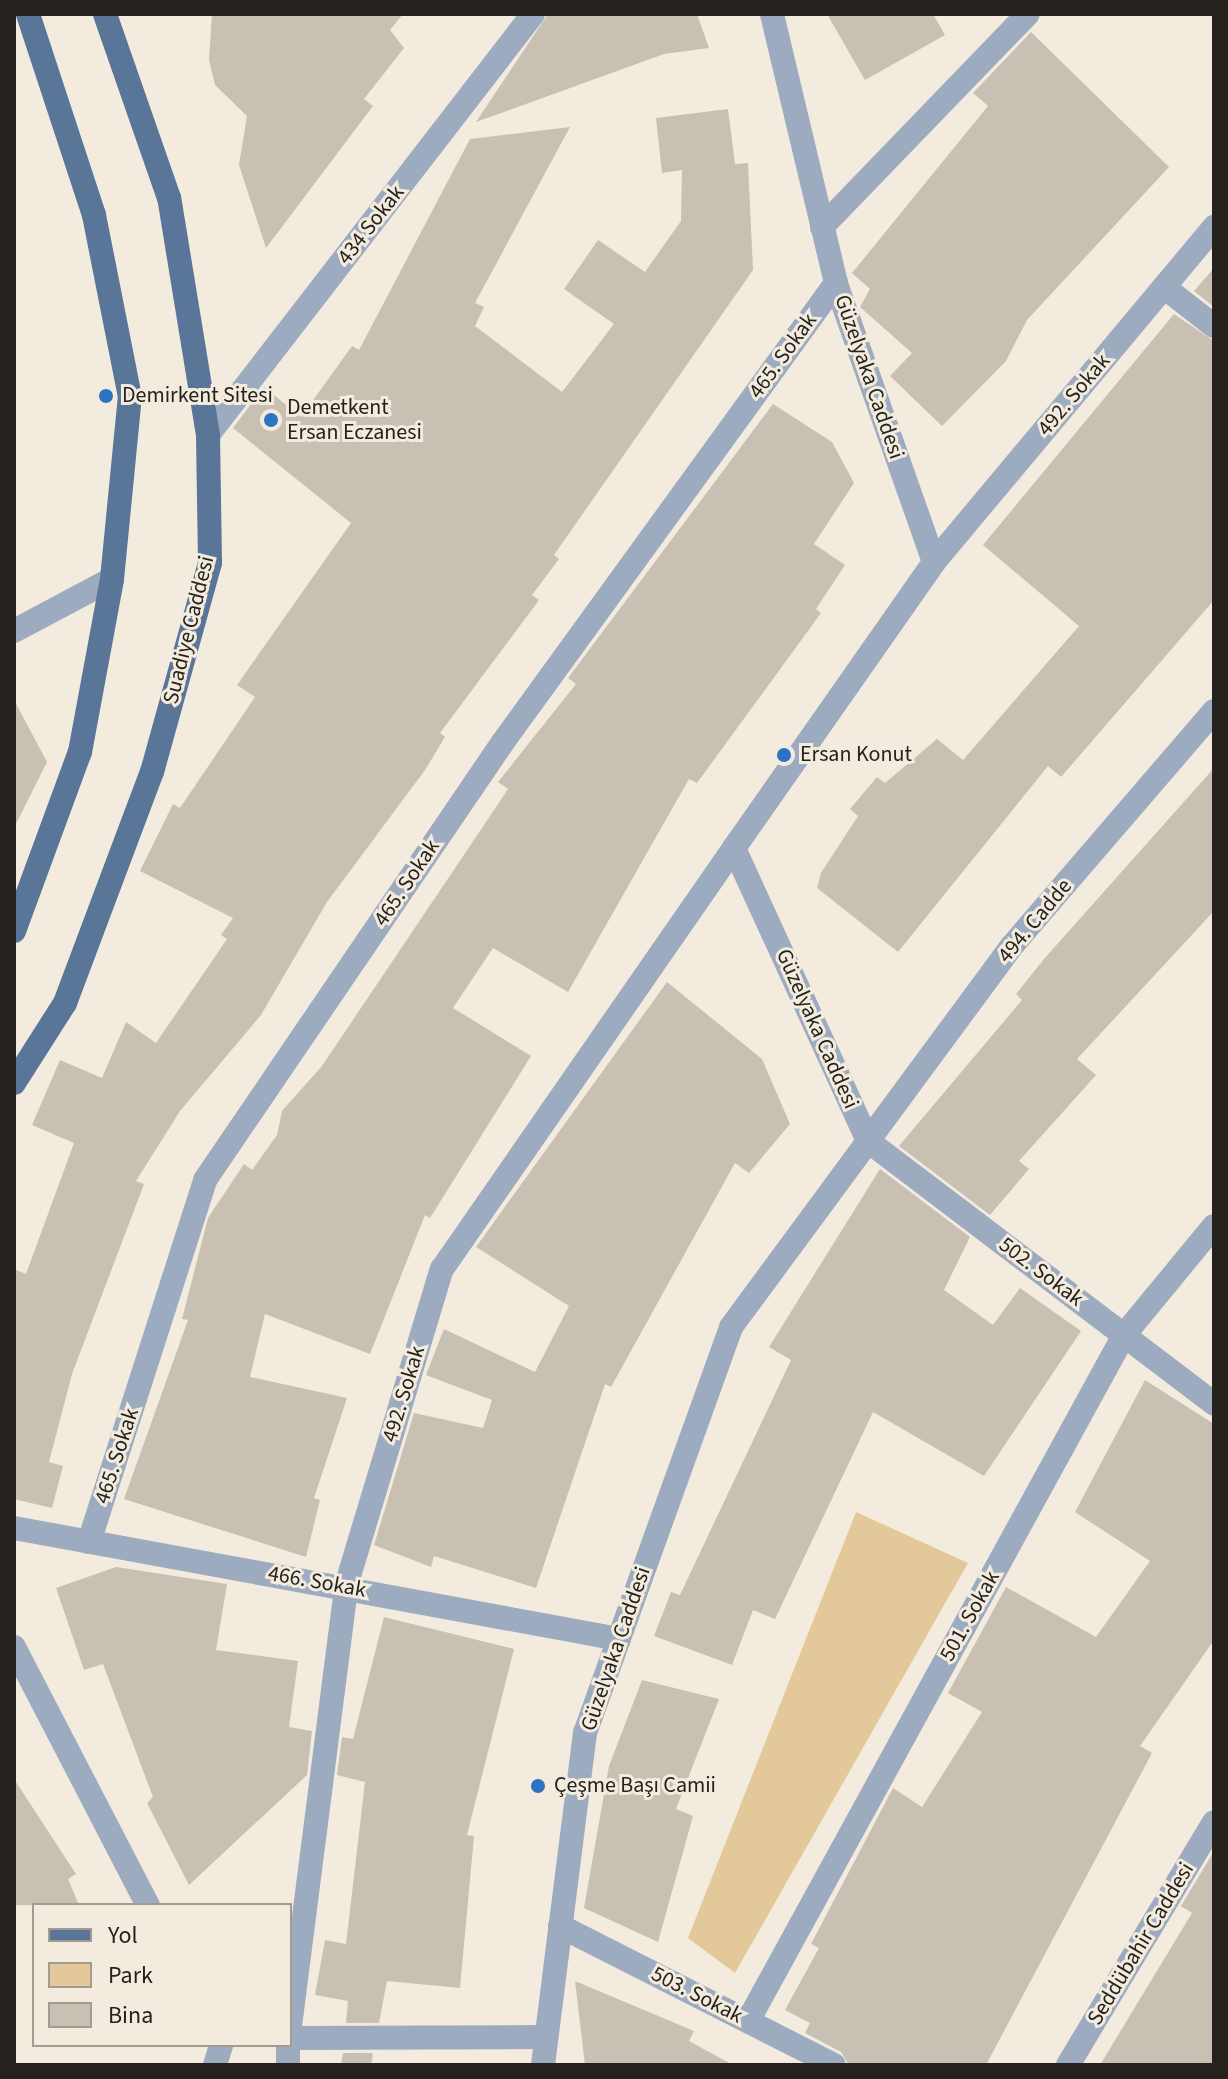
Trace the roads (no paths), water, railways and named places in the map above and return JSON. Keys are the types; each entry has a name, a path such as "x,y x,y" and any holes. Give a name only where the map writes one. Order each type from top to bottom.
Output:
{"main road":[{"path":"14,931 80,752 112,579 130,397 94,215 28,14"},
{"name":"Suadiye Caddesi","path":"14,1083 65,1003 152,772 210,563 208,435 169,198 105,14"}],"street":[{"name":"434 Sokak","path":"208,435 533,14"},
{"name":"Güzelyaka Caddesi","path":"772,14 836,283 934,562"},
{"path":"822,227 1028,14"},
{"name":"492. Sokak","path":"934,562 1214,227"},
{"name":"465. Sokak","path":"89,1542 205,1180 503,742 836,283"},
{"path":"1164,287 1214,326"},
{"path":"734,848 934,562"},
{"path":"14,631 112,579"},
{"name":"494. Cadde","path":"868,1141 1011,947 1214,711"},
{"name":"Güzelyaka Caddesi","path":"543,2065 585,1733 731,1327 868,1141 734,848"},
{"name":"492. Sokak","path":"292,2010 346,1586 442,1269 734,848"},
{"name":"502. Sokak","path":"868,1141 1214,1404"},
{"name":"501. Sokak","path":"748,2021 1124,1335 1214,1226"},
{"name":"466. Sokak","path":"14,1528 346,1586 619,1639"},
{"path":"14,1647 147,1903"},
{"name":"Seddübahir Caddesi","path":"1068,2065 1214,1822"},
{"name":"503. Sokak","path":"560,1926 834,2065"},
{"path":"292,2038 545,2037"}],"place":[{"name":"Demirkent Sitesi","path":"106,396"},
{"name":"Demetkent Ersan Eczanesi","path":"271,420"},
{"name":"Ersan Konut","path":"784,755"},
{"name":"Çeşme Başı Camii","path":"538,1786"}]}
